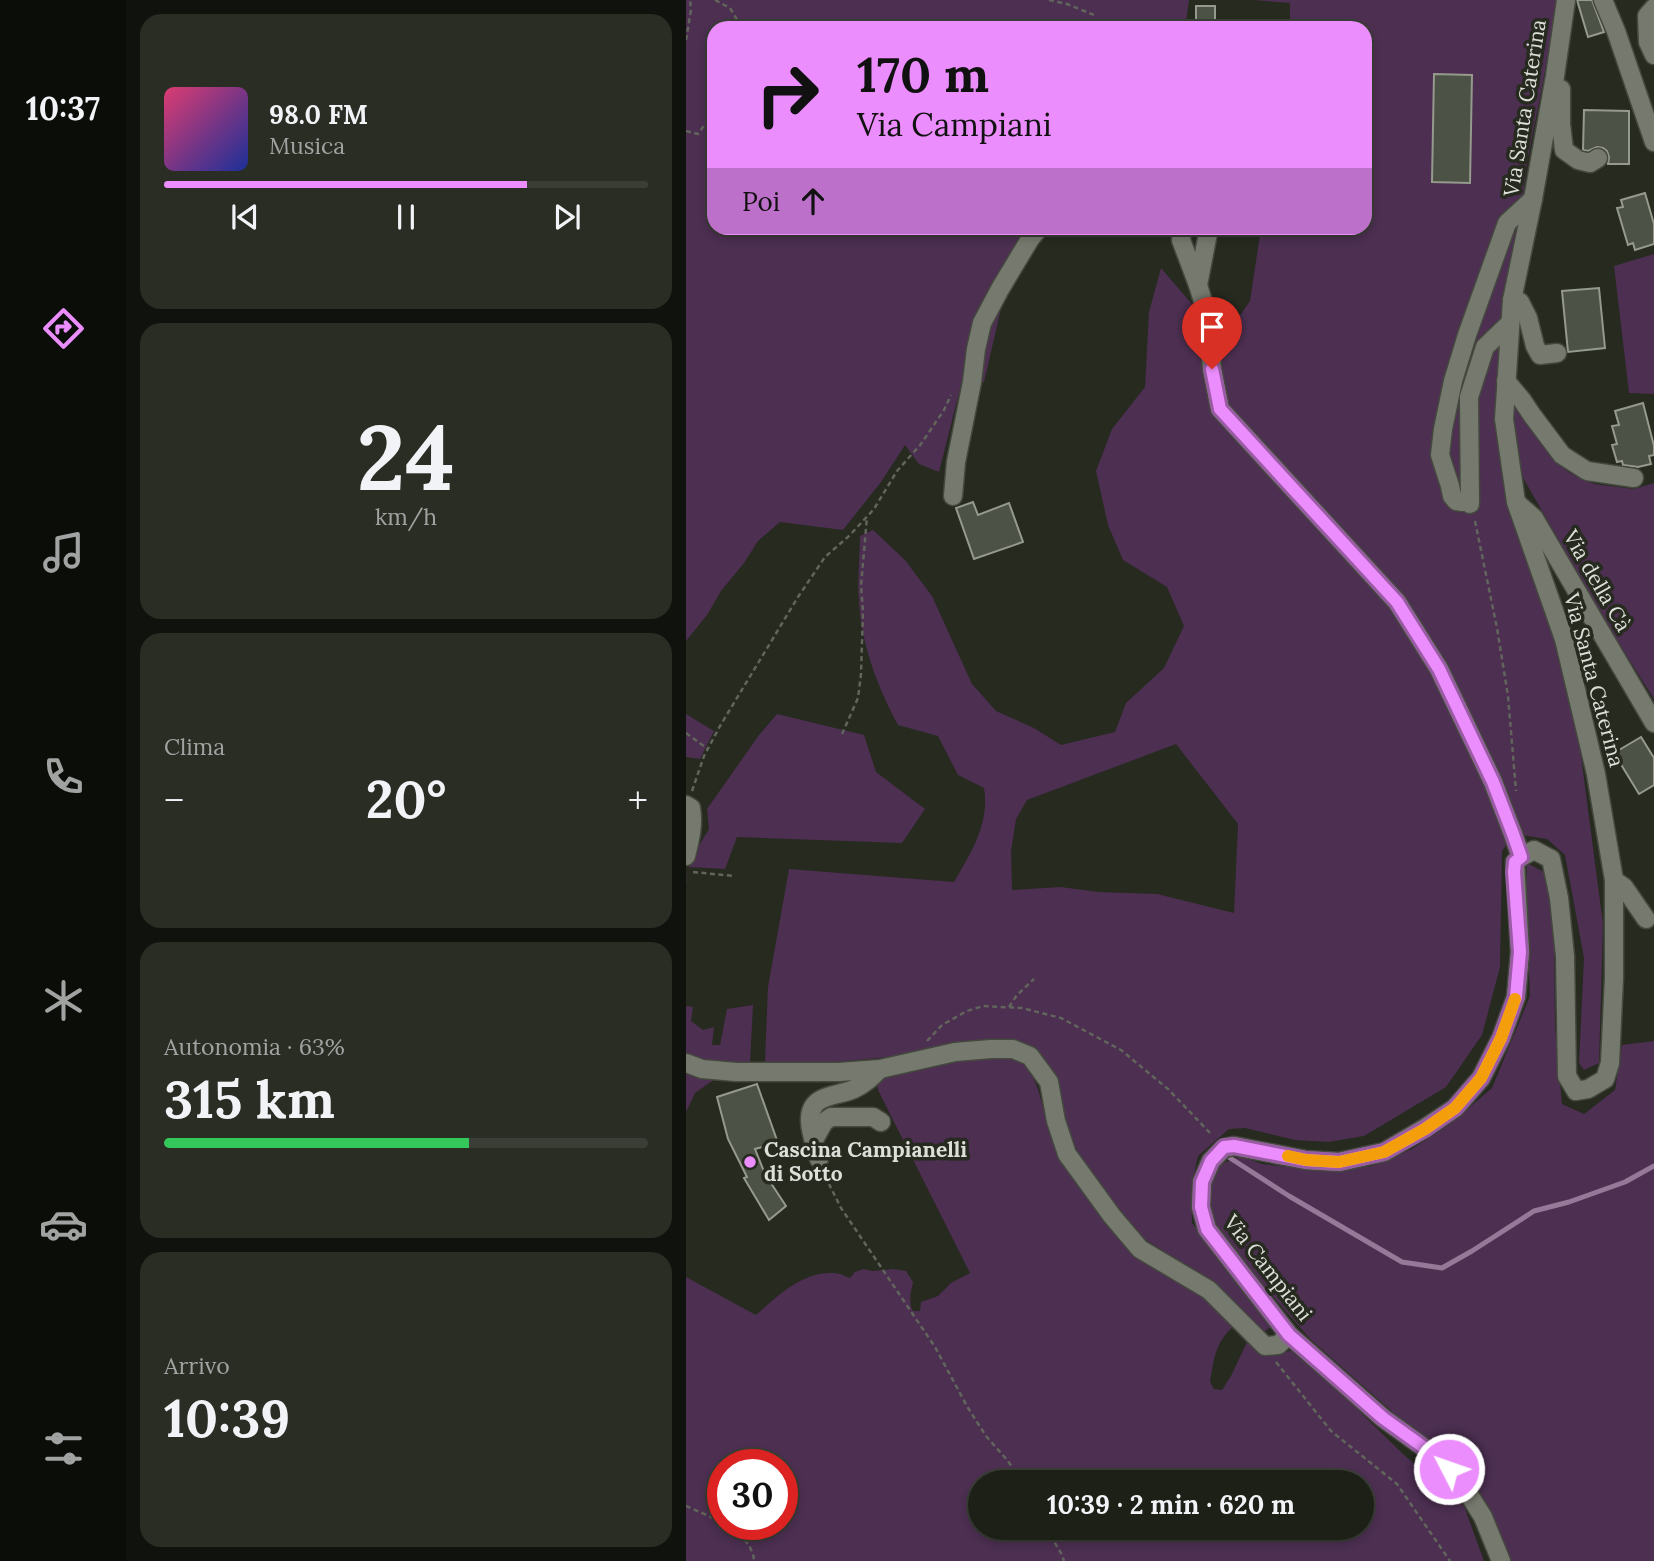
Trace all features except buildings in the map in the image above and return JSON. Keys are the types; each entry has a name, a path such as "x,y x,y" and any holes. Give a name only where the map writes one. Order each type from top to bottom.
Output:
{"street":[{"name":"Via Santa Caterina","path":"1521,857 1534,850 1551,859 1559,898 1565,957 1565,1065 1567,1076 1576,1091 1588,1089 1605,1079 1610,1063 1614,978 1614,880 1596,774 1564,639 1516,502 1504,419 1512,300 1533,199 1566,0"},
{"path":"1603,0 1654,142"},
{"path":"1654,8 1647,16 1648,42 1654,55"},
{"path":"1555,76 1562,91 1561,124 1564,150 1578,160 1590,163 1598,158"},
{"path":"1510,323 1485,347 1469,397 1470,500 1456,501 1440,456 1453,382 1507,223 1533,199"},
{"path":"953,496 956,462 982,323 1033,235"},
{"path":"1181,235 1208,318 1212,369 1220,409 1397,602 1439,669 1493,782 1521,857 1515,862 1514,872 1520,952 1516,997 1501,1038 1481,1078 1455,1108 1384,1152 1339,1162 1306,1160 1220,1144"},
{"path":"1198,285 1208,235"},
{"path":"1512,300 1520,302 1528,318 1535,346 1541,355 1558,353"},
{"path":"1506,381 1562,455 1587,471 1634,478"},
{"name":"Via della Cà","path":"1516,502 1534,518 1654,723"},
{"path":"686,805 691,808 693,819 686,856"},
{"path":"1614,880 1624,887 1646,919"},
{"path":"686,1063 702,1069 736,1072 839,1072 880,1069 955,1052 1013,1049 1030,1056 1049,1082 1056,1121 1067,1153 1112,1216 1140,1249 1209,1290 1265,1346 1278,1345 1289,1335"},
{"path":"819,1159 810,1121 815,1104 822,1097 853,1089 880,1069"},
{"path":"814,1140 824,1122 831,1117 873,1117 881,1122"},
{"name":"Via Campiani","path":"1220,1144 1202,1182 1201,1207 1207,1229 1289,1335 1383,1418 1449,1469 1463,1485 1483,1517 1501,1561"}],"path":[{"path":"686,40 690,0"},
{"path":"715,0 730,8 738,21"},
{"path":"1049,0 1094,15"},
{"path":"686,131 698,135 707,122"},
{"path":"686,805 708,749 798,597 825,557 874,509 897,471 921,444 944,410 954,389"},
{"path":"1470,500 1506,682 1516,799"},
{"path":"842,734 858,698 861,674 861,586 867,517"},
{"path":"686,733 708,749"},
{"path":"686,872 734,876"},
{"path":"1009,1007 1034,979"},
{"path":"905,1063 942,1025 967,1011 983,1006 1022,1008 1061,1018 1121,1050 1168,1089 1220,1144"},
{"path":"819,1159 841,1208 935,1347 986,1436 1014,1470"},
{"path":"1277,1365 1331,1431 1397,1484 1450,1561"},
{"path":"686,1506 738,1533 754,1552 754,1561"},
{"path":"1053,1540 1064,1561"}],"shaded area":[{"path":"686,0 1189,0 1186,21 707,21 707,235 1029,235 1003,300 984,382 962,381 939,472 919,464 905,445 881,482 843,530 780,522 758,541 686,641"},
{"path":"1253,0 1559,0 1527,163 1518,238 1508,502 1559,654 1578,733 1603,924 1599,1063 1584,1070 1579,1063 1584,958 1565,855 1547,839 1514,834 1502,851 1500,967 1482,1035 1446,1087 1364,1136 1328,1142 1295,1140 1245,1128 1229,1129 1198,1156 1191,1188 1192,1223 1273,1326 1260,1334 1199,1273 1141,1237 1105,1197 1083,1163 1065,1123 1056,1075 1029,1045 985,1045 804,1064 768,1066 765,1061 768,987 789,869 954,882 982,825 984,788 958,775 938,736 898,725 884,696 867,649 860,617 860,536 873,530 905,560 932,596 972,684 996,711 1034,728 1061,745 1115,732 1126,703 1164,668 1184,626 1167,587 1123,560 1108,525 1096,471 1112,429 1145,387 1149,312 1161,268 1191,303 1232,327 1250,301 1260,235 1372,235 1372,21 1290,21 1290,3","holes":["1176,744 1238,824 1234,913 1157,894 1098,892 1061,887 1012,890 1011,852 1016,819 1027,800"]},
{"path":"1654,254 1654,394 1629,393 1614,266"},
{"path":"1511,400 1541,442 1568,472 1594,484 1634,489 1654,483 1654,699 1611,631 1522,476"},
{"path":"686,714 714,731 700,759 686,757"},
{"path":"777,714 864,735 876,772 925,809 902,843 737,837 725,869 689,867 709,829 707,809"},
{"path":"1527,863 1546,873 1554,931 1555,1027 1562,1104 1584,1114 1615,1090 1622,1045 1654,1041 1654,1561 1509,1561 1499,1534 1471,1481 1310,1339 1218,1233 1207,1201 1215,1167 1240,1156 1262,1164 1313,1170 1372,1166 1412,1149 1450,1124 1492,1088 1530,996"},
{"path":"753,1005 750,1064 717,1064 686,1057 686,1006 693,1007 691,1021 703,1030 714,1027 712,1045 720,1045 727,1009"},
{"path":"994,1053 1020,1057 1038,1089 1050,1132 1081,1187 1205,1293 1234,1326 1216,1351 1210,1382 1214,1389 1222,1390 1247,1342 1261,1353 1283,1353 1296,1349 1404,1455 1464,1506 1484,1561 686,1561 686,1277 756,1315 801,1280 823,1273 836,1273 850,1278 863,1269 906,1271 913,1282 911,1308 913,1311 920,1311 921,1302 938,1296 951,1283 970,1273 879,1092 874,1076"},
{"path":"686,1069 713,1076 712,1081 695,1093 686,1112"}],"waterway":[{"path":"1227,1156 1402,1262 1442,1268 1534,1211 1625,1182 1654,1166"}],"slow traffic":[{"path":"1288,1156 1339,1162 1384,1152 1425,1129 1455,1108 1481,1078 1501,1038 1515,999"}],"place":[{"name":"Cascina Campianelli di Sotto","path":"750,1162"}],"route":[{"path":"1212,369 1220,409 1397,602 1439,669 1493,782 1521,857 1515,862 1514,872 1520,952 1516,997 1501,1038 1481,1078 1455,1108 1384,1152 1339,1162 1306,1160 1234,1146 1224,1147 1211,1161 1202,1182 1201,1207 1207,1229 1289,1335 1383,1418 1449,1469"}]}
